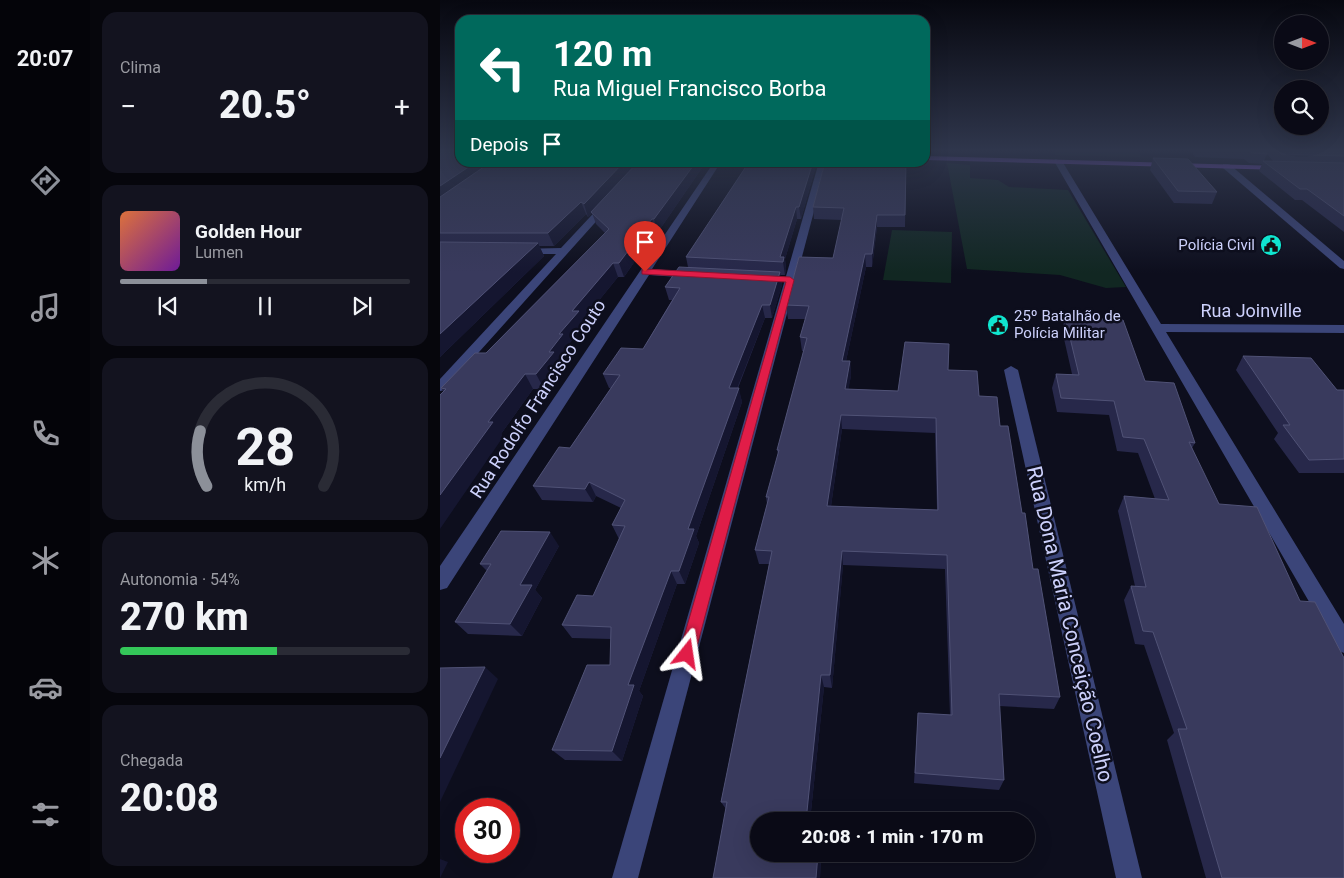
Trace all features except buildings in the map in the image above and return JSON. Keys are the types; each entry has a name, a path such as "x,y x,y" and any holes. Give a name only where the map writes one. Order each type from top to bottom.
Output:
{"street":[{"name":"Rua Rodolfo Francisco Couto","path":"440,582 699,191"},
{"path":"625,878 786,279 814,191"},
{"path":"1075,191 1344,643"},
{"path":"1255,191 1344,266"},
{"path":"440,386 614,197"},
{"path":"507,251 564,251"},
{"path":"645,272 703,275"},
{"name":"Rua Joinville","path":"1157,328 1344,329"},
{"name":"Rua Dona Maria Conceição Coelho","path":"1010,370 1129,878"}],"green space":[{"path":"952,191 1069,191 1126,287 1106,288 1060,275 967,269"},
{"path":"892,230 952,232 951,283 883,280"}],"place":[{"name":"Polícia Civil","path":"1271,245"},
{"name":"25º Batalhão de Polícia Militar","path":"998,325"}],"route":[{"path":"645,272 790,280 687,654"}]}
